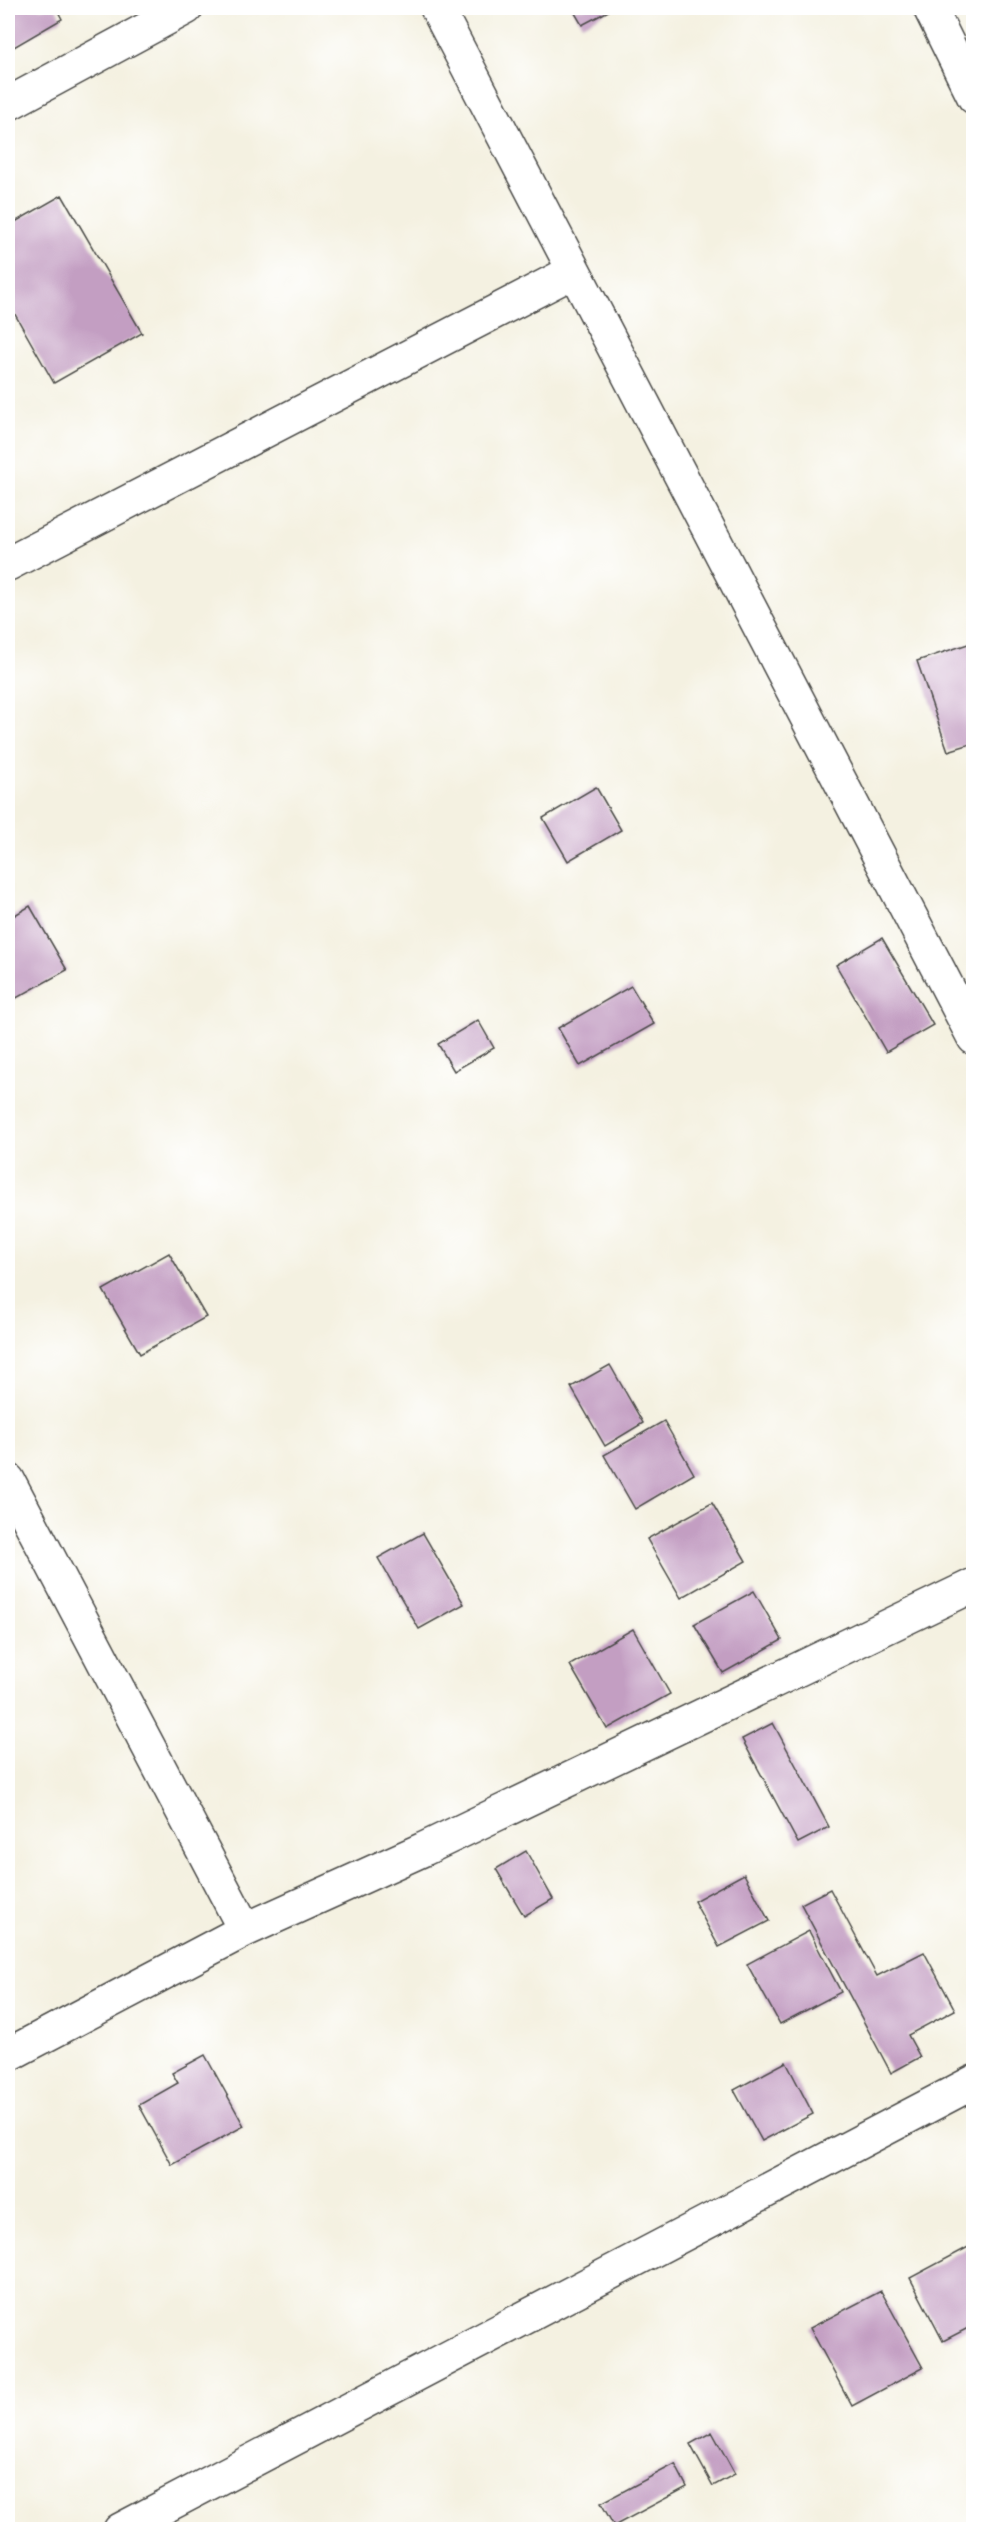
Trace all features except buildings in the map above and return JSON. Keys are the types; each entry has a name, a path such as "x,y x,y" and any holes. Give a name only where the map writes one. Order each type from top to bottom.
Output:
{"street":[{"path":"8,104 186,8"},
{"path":"436,8 974,1038"},
{"path":"930,8 974,97"},
{"path":"8,564 574,271"},
{"path":"8,1480 245,1930"},
{"path":"8,2055 245,1930 424,1850 974,1585"},
{"path":"120,2529 974,2082"}]}
